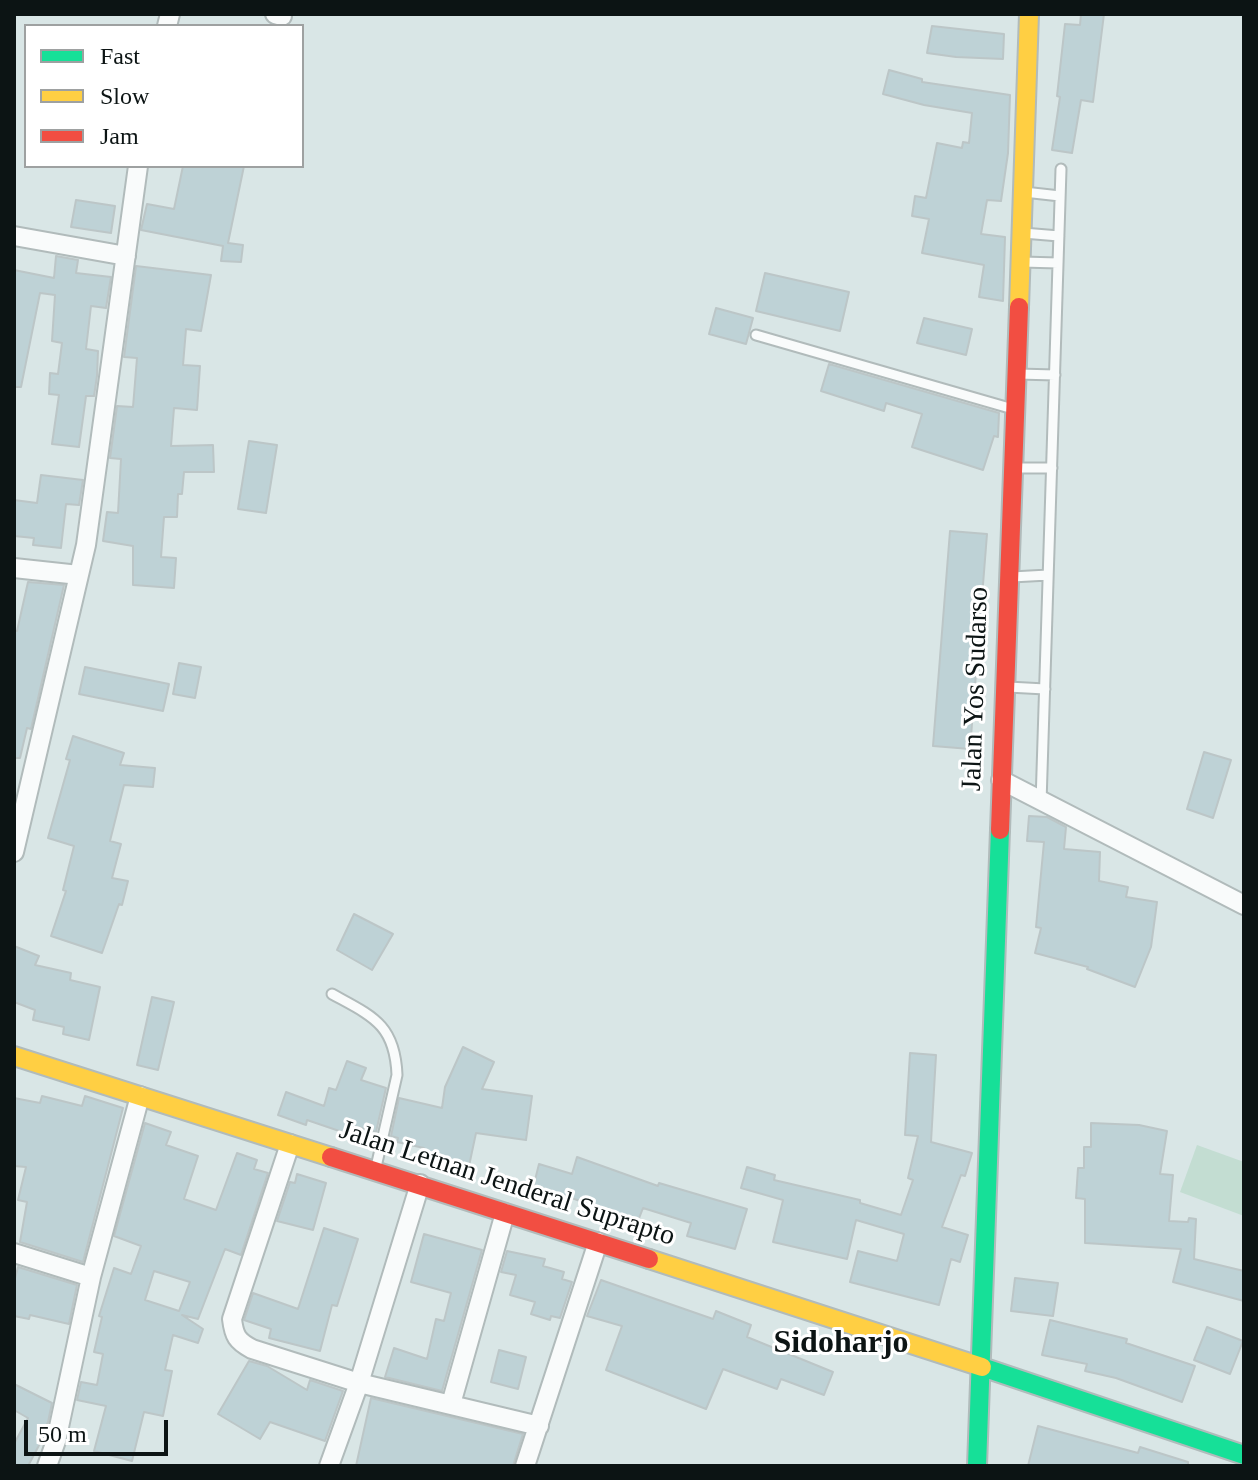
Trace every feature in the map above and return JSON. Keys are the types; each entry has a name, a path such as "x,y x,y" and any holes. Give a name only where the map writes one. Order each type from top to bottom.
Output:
{"main road":[{"name":"Jalan Yos Sudarso","path":"977,1466 1029,14"},
{"name":"Jalan Letnan Jenderal Suprapto","path":"14,1056 420,1184 1244,1455"}],"street":[{"path":"14,852 79,575 138,168"},
{"path":"14,236 126,256"},
{"path":"14,568 79,575"},
{"path":"1001,780 1244,905"},
{"path":"47,1466 56,1441 91,1277 140,1096"},
{"path":"290,1144 232,1319 234,1336 252,1349 359,1383 539,1426"},
{"path":"329,1466 359,1383 420,1184"},
{"path":"451,1404 505,1213"},
{"path":"525,1466 598,1242"},
{"path":"14,1253 91,1277"}],"lane":[{"path":"1041,803 1061,169"},
{"path":"1022,192 1060,196"},
{"path":"1020,233 1059,236"},
{"path":"1019,262 1058,263"},
{"path":"756,335 1013,409"},
{"path":"1015,374 1055,375"},
{"path":"1011,468 1052,468"},
{"path":"1007,577 1048,575"},
{"path":"1004,687 1045,689"},
{"path":"332,994 370,1015 384,1027 396,1064 397,1075 375,1170"}],"green space":[{"path":"1197,1145 1244,1162 1244,1216 1180,1192"}],"building":[{"path":"1081,14 1104,14 1093,102 1081,100 1072,153 1052,150 1060,97 1057,96 1065,24 1080,25"},
{"path":"932,26 1004,34 1003,59 927,53"},
{"path":"889,70 922,79 922,82 1010,95 1008,153 1001,201 987,200 981,234 1005,237 1003,301 979,297 984,265 922,253 929,219 912,216 915,196 926,198 937,143 962,148 963,142 969,143 972,113 883,94"},
{"path":"183,168 244,168 228,243 243,245 241,262 221,261 223,246 141,230 147,204 174,209"},
{"path":"76,200 115,206 111,233 71,227"},
{"path":"56,256 78,260 76,273 111,277 106,308 91,306 86,349 98,351 97,376 94,396 86,396 79,447 52,444 59,395 49,394 50,373 58,374 62,343 52,341 55,295 40,293 21,387 14,387 14,270 54,278"},
{"path":"136,266 211,275 201,331 186,329 183,365 200,366 197,410 174,408 171,446 213,445 214,472 184,472 182,494 178,494 177,517 164,517 161,557 176,558 174,588 133,585 133,546 103,541 107,512 118,513 121,459 110,458 117,406 133,407 137,358 124,357"},
{"path":"765,273 849,292 840,331 756,311"},
{"path":"716,308 753,318 746,344 709,334"},
{"path":"924,318 972,329 966,355 917,343"},
{"path":"829,364 999,413 998,437 994,436 983,470 912,447 922,414 886,403 884,411 821,391"},
{"path":"249,441 277,445 266,513 238,509"},
{"path":"41,475 83,480 79,505 66,504 61,548 33,545 34,538 14,536 14,500 37,503"},
{"path":"950,531 987,534 970,749 933,746"},
{"path":"28,582 64,585 31,729 27,728 20,758 14,758 14,631 17,631"},
{"path":"179,663 201,667 195,698 173,694"},
{"path":"85,667 169,684 163,711 79,694"},
{"path":"73,736 124,753 120,765 155,768 153,787 124,785 110,841 121,844 112,878 128,881 122,905 119,904 102,953 51,936 66,891 63,890 74,846 48,838 70,760 66,759"},
{"path":"1204,752 1231,760 1213,818 1187,809"},
{"path":"1029,816 1047,817 1066,827 1064,849 1100,852 1099,881 1128,887 1126,897 1157,902 1151,947 1135,987 1088,967 1035,953 1041,928 1036,927 1044,842 1027,841"},
{"path":"354,914 393,934 372,970 337,950"},
{"path":"14,946 39,956 35,965 71,973 70,980 100,987 89,1040 63,1034 64,1027 33,1020 35,1010 14,1002"},
{"path":"152,997 174,1002 158,1070 137,1065"},
{"path":"463,1047 494,1062 482,1089 532,1096 526,1140 476,1133 469,1166 422,1156 424,1148 397,1142 398,1138 391,1136 399,1098 442,1108 445,1087"},
{"path":"910,1053 936,1055 931,1142 972,1153 942,1227 968,1235 960,1262 951,1259 939,1305 850,1282 858,1251 897,1261 904,1234 856,1220 847,1259 773,1242 783,1200 741,1188 747,1167 775,1175 774,1180 860,1200 860,1203 901,1215 913,1180 908,1178 918,1136 905,1135"},
{"path":"347,1061 366,1068 361,1080 386,1088 376,1132 354,1126 351,1135 307,1120 306,1125 278,1115 286,1092 324,1106 329,1088 336,1090"},
{"path":"42,1096 82,1106 85,1096 123,1108 83,1262 20,1242 27,1202 18,1200 26,1167 14,1166 14,1098 40,1103"},
{"path":"145,1123 171,1132 166,1145 198,1156 184,1199 216,1210 237,1153 257,1160 254,1169 268,1173 241,1255 225,1249 198,1319 182,1315 203,1329 198,1343 173,1335 165,1370 172,1371 163,1416 144,1412 132,1461 94,1451 106,1406 77,1400 81,1382 97,1385 103,1354 94,1352 102,1317 99,1316 114,1268 131,1274 141,1246 114,1236","holes":["154,1271 190,1282 179,1311 145,1300"]},
{"path":"1091,1123 1139,1125 1167,1131 1160,1174 1173,1175 1169,1221 1188,1222 1189,1218 1196,1219 1194,1259 1244,1271 1244,1301 1173,1282 1181,1249 1085,1243 1085,1199 1076,1198 1078,1168 1084,1168 1084,1147 1091,1147"},
{"path":"577,1157 658,1186 659,1183 747,1209 735,1249 687,1236 691,1223 643,1208 638,1221 557,1193 555,1202 531,1196 539,1164 572,1174"},
{"path":"297,1174 326,1183 313,1230 277,1221 290,1182 295,1183"},
{"path":"324,1228 358,1239 337,1306 332,1305 320,1351 269,1338 271,1329 244,1320 253,1293 298,1309"},
{"path":"424,1234 482,1250 442,1391 385,1377 394,1348 427,1359 436,1319 444,1321 451,1293 411,1282"},
{"path":"507,1251 545,1259 543,1266 564,1272 562,1279 572,1282 560,1318 551,1316 550,1320 531,1314 535,1302 510,1295 516,1275 501,1272"},
{"path":"18,1267 77,1285 69,1324 30,1315 29,1319 14,1316 14,1282"},
{"path":"1015,1278 1058,1283 1053,1316 1011,1311"},
{"path":"601,1280 713,1319 716,1311 751,1325 747,1337 833,1372 824,1395 781,1379 777,1389 723,1369 706,1409 606,1370 622,1326 587,1316"},
{"path":"1050,1320 1127,1339 1126,1343 1195,1366 1182,1402 1116,1378 1085,1371 1087,1364 1042,1355"},
{"path":"1207,1327 1243,1341 1230,1374 1194,1360"},
{"path":"499,1350 526,1357 518,1389 491,1382"},
{"path":"249,1361 267,1366 307,1390 310,1380 343,1391 325,1441 270,1422 260,1439 218,1414"},
{"path":"14,1384 52,1403 42,1434 44,1436 28,1466 14,1466 14,1444 28,1418 14,1410"},
{"path":"371,1398 523,1434 513,1466 356,1466"},
{"path":"1038,1426 1138,1453 1140,1447 1188,1462 1188,1466 1028,1466"}],"traffic: fast":[{"path":"977,1466 1000,830"},
{"path":"982,1367 1244,1455"}],"traffic: slow":[{"path":"1019,307 1029,14"},
{"path":"14,1056 331,1157"},
{"path":"649,1259 982,1367"}],"traffic: jam":[{"path":"1000,830 1019,307"},
{"path":"331,1157 649,1259"}],"district":[{"name":"Sidoharjo","path":"841,1344"}]}
